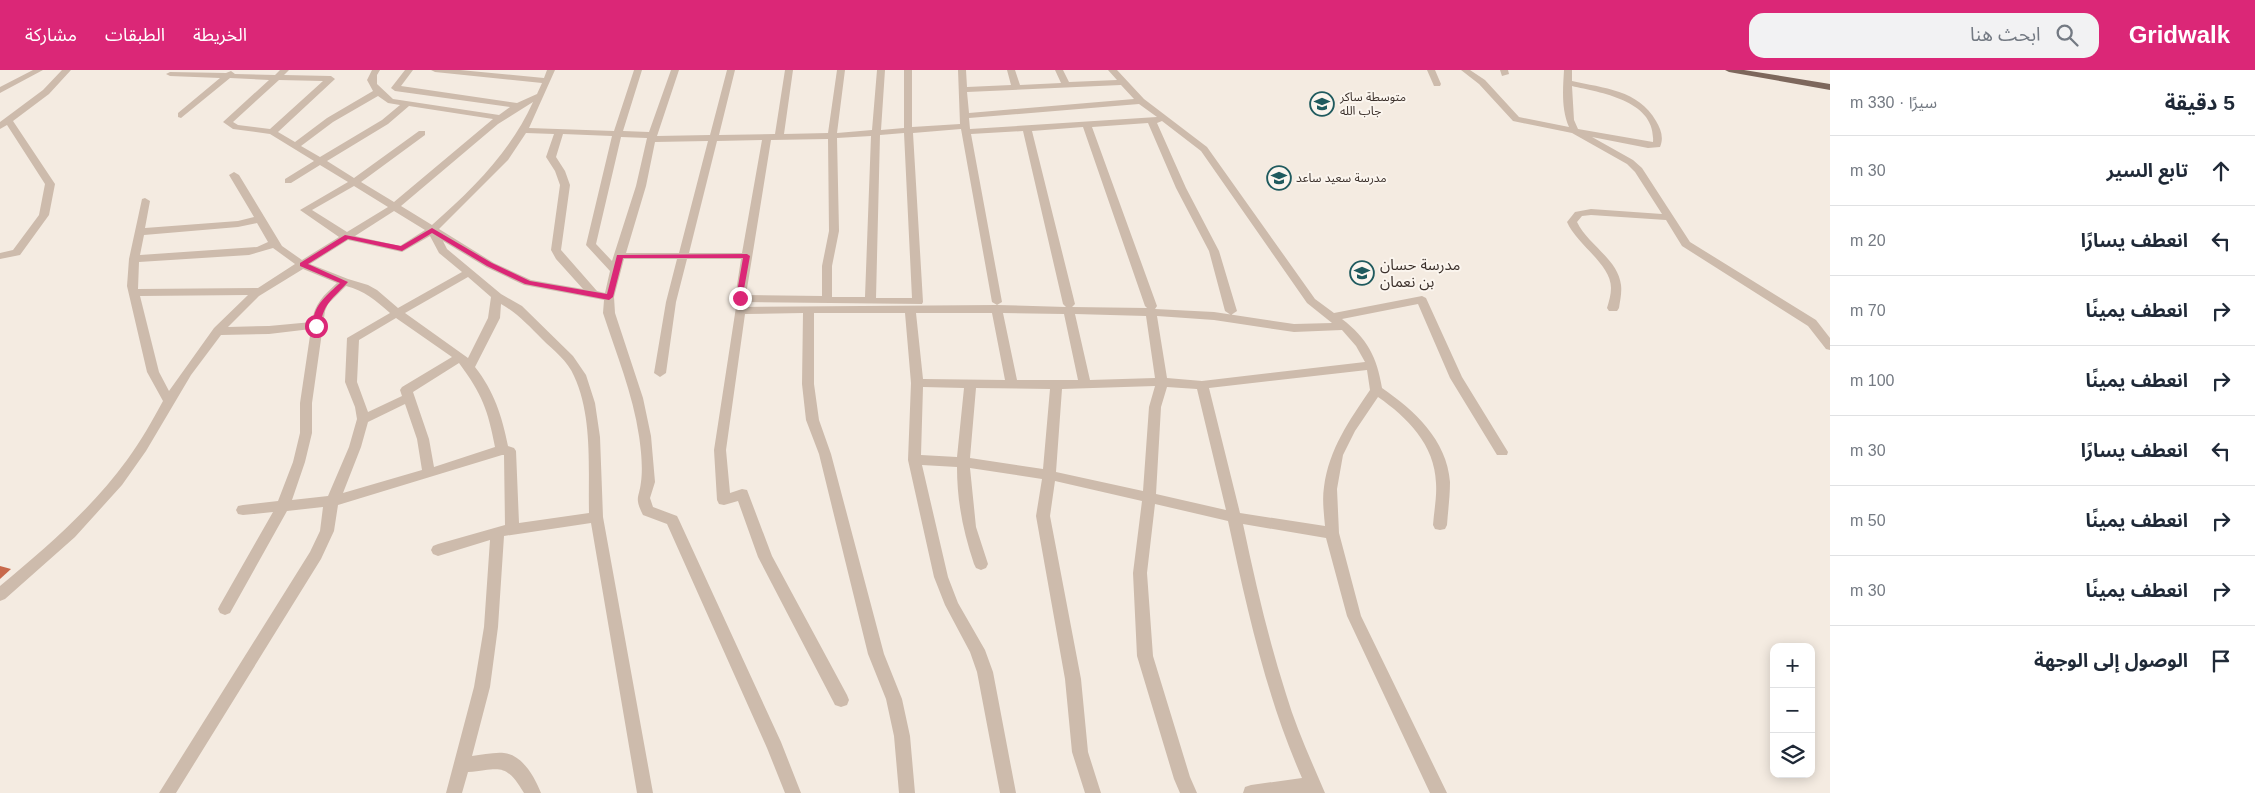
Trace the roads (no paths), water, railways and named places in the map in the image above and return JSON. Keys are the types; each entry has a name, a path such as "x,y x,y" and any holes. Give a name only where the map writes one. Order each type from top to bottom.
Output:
{"main road":[{"path":"1729,70 1830,87"}],"street":[{"path":"0,90 39,70"},
{"path":"0,256 16,253 44,215 50,184 4,123 46,92 67,70"},
{"path":"286,70 227,122 236,127 272,132 490,265 528,283 609,297"},
{"path":"376,70 371,76 371,82 378,92 391,101 501,118"},
{"path":"409,70 394,88 518,106"},
{"path":"435,70 547,80"},
{"path":"422,133 355,182 305,210 347,236 402,249 432,230 484,180 511,150 541,95 551,70"},
{"path":"615,270 591,245 618,135 638,70"},
{"path":"675,70 651,137 641,186 615,270 609,297 609,313 637,398 645,436 648,482 643,498 648,512 672,520 775,747 793,793"},
{"path":"660,373 671,302 731,70"},
{"path":"779,137 789,70"},
{"path":"827,300 828,266 834,232 832,136 841,70"},
{"path":"870,301 876,133 881,70"},
{"path":"908,70 908,130 917,383 914,460 941,577 952,605 977,650 985,672 1008,793"},
{"path":"962,70 965,125 1012,384"},
{"path":"1011,70 1016,87"},
{"path":"1060,70 1066,85"},
{"path":"1112,70 1157,120 1204,149 1211,157 1234,193 1311,301 1329,322"},
{"path":"1431,70 1437,84"},
{"path":"1466,70 1482,82 1516,119 1575,132 1657,145 1656,126 1631,100 1567,82"},
{"path":"1568,70 1570,120 1575,132 1630,162 1640,170 1686,244 1699,254 1812,323 1830,346"},
{"path":"181,115 231,73"},
{"path":"170,74 231,73 331,79 272,132"},
{"path":"963,90 1123,82"},
{"path":"295,146 330,120 378,92"},
{"path":"0,595 72,532 109,493 133,461 169,401 218,331 240,306 260,291 394,207 501,118 518,106 541,95"},
{"path":"522,130 651,137 767,138 832,136 965,125 1141,101"},
{"path":"288,181 385,122 406,104"},
{"path":"965,125 1027,129 1157,120"},
{"path":"1157,120 1181,188 1214,251 1231,311"},
{"path":"1088,126 1151,309 1162,382 1155,408 1149,497 1140,573 1145,656 1182,779 1189,793"},
{"path":"1027,129 1085,384"},
{"path":"558,132 551,157 560,171 565,185 556,250 594,295"},
{"path":"767,138 740,298 870,301 914,306"},
{"path":"234,175 274,243 302,265 344,282 364,287 398,314 460,357 483,386 496,419 502,450"},
{"path":"145,202 134,259 133,293 152,372 169,401"},
{"path":"1613,308 1616,285 1612,272 1575,232 1572,222 1579,214 1591,212 1668,217"},
{"path":"139,232 238,224 259,219"},
{"path":"432,230 443,251 468,274 518,309 569,359 580,375 589,403 594,436 596,517 645,793"},
{"path":"134,259 249,252 262,249 274,243"},
{"path":"620,256 747,256"},
{"path":"167,793 316,554 327,531 329,510 355,447 363,419 361,407 351,382 353,338 468,274"},
{"path":"225,609 283,506 306,433 306,404 319,312 324,302 344,282"},
{"path":"133,293 260,291"},
{"path":"469,367 494,318 497,296"},
{"path":"1151,309 1294,328 1329,322 1422,300 1456,378 1502,452"},
{"path":"841,700 766,557 742,494 724,500 720,450 740,310 997,305 1231,311 1329,322 1345,326 1362,344 1372,365 1376,390 1350,429 1337,455 1330,489 1332,533 1354,616 1438,793"},
{"path":"809,310 808,372 812,423 825,454 876,654 894,699 902,736 907,793"},
{"path":"218,331 269,330 316,326"},
{"path":"429,472 423,439 406,390 460,357"},
{"path":"917,383 1085,384 1162,382 1202,385 1372,365"},
{"path":"970,384 963,462 964,493 969,528 981,564"},
{"path":"1056,384 1044,516 1048,550 1073,679 1080,752 1094,793"},
{"path":"1202,385 1215,430 1254,603 1281,702 1315,789 1250,793"},
{"path":"1376,390 1395,402 1419,424 1436,451 1443,481 1440,525"},
{"path":"363,419 408,398"},
{"path":"243,510 333,500 502,450 510,451 504,530 482,687 454,793"},
{"path":"914,460 963,462 1049,475 1234,517 1332,533"},
{"path":"438,550 504,530 596,517"},
{"path":"461,765 505,761 519,770 533,793"}],"place":[{"name":"متوسطة ساكر جاب الله","path":"1322,104"},
{"name":"مدرسة سعيد ساعد","path":"1279,178"},
{"name":"مدرسة حسان بن نعمان","path":"1362,273"}]}
